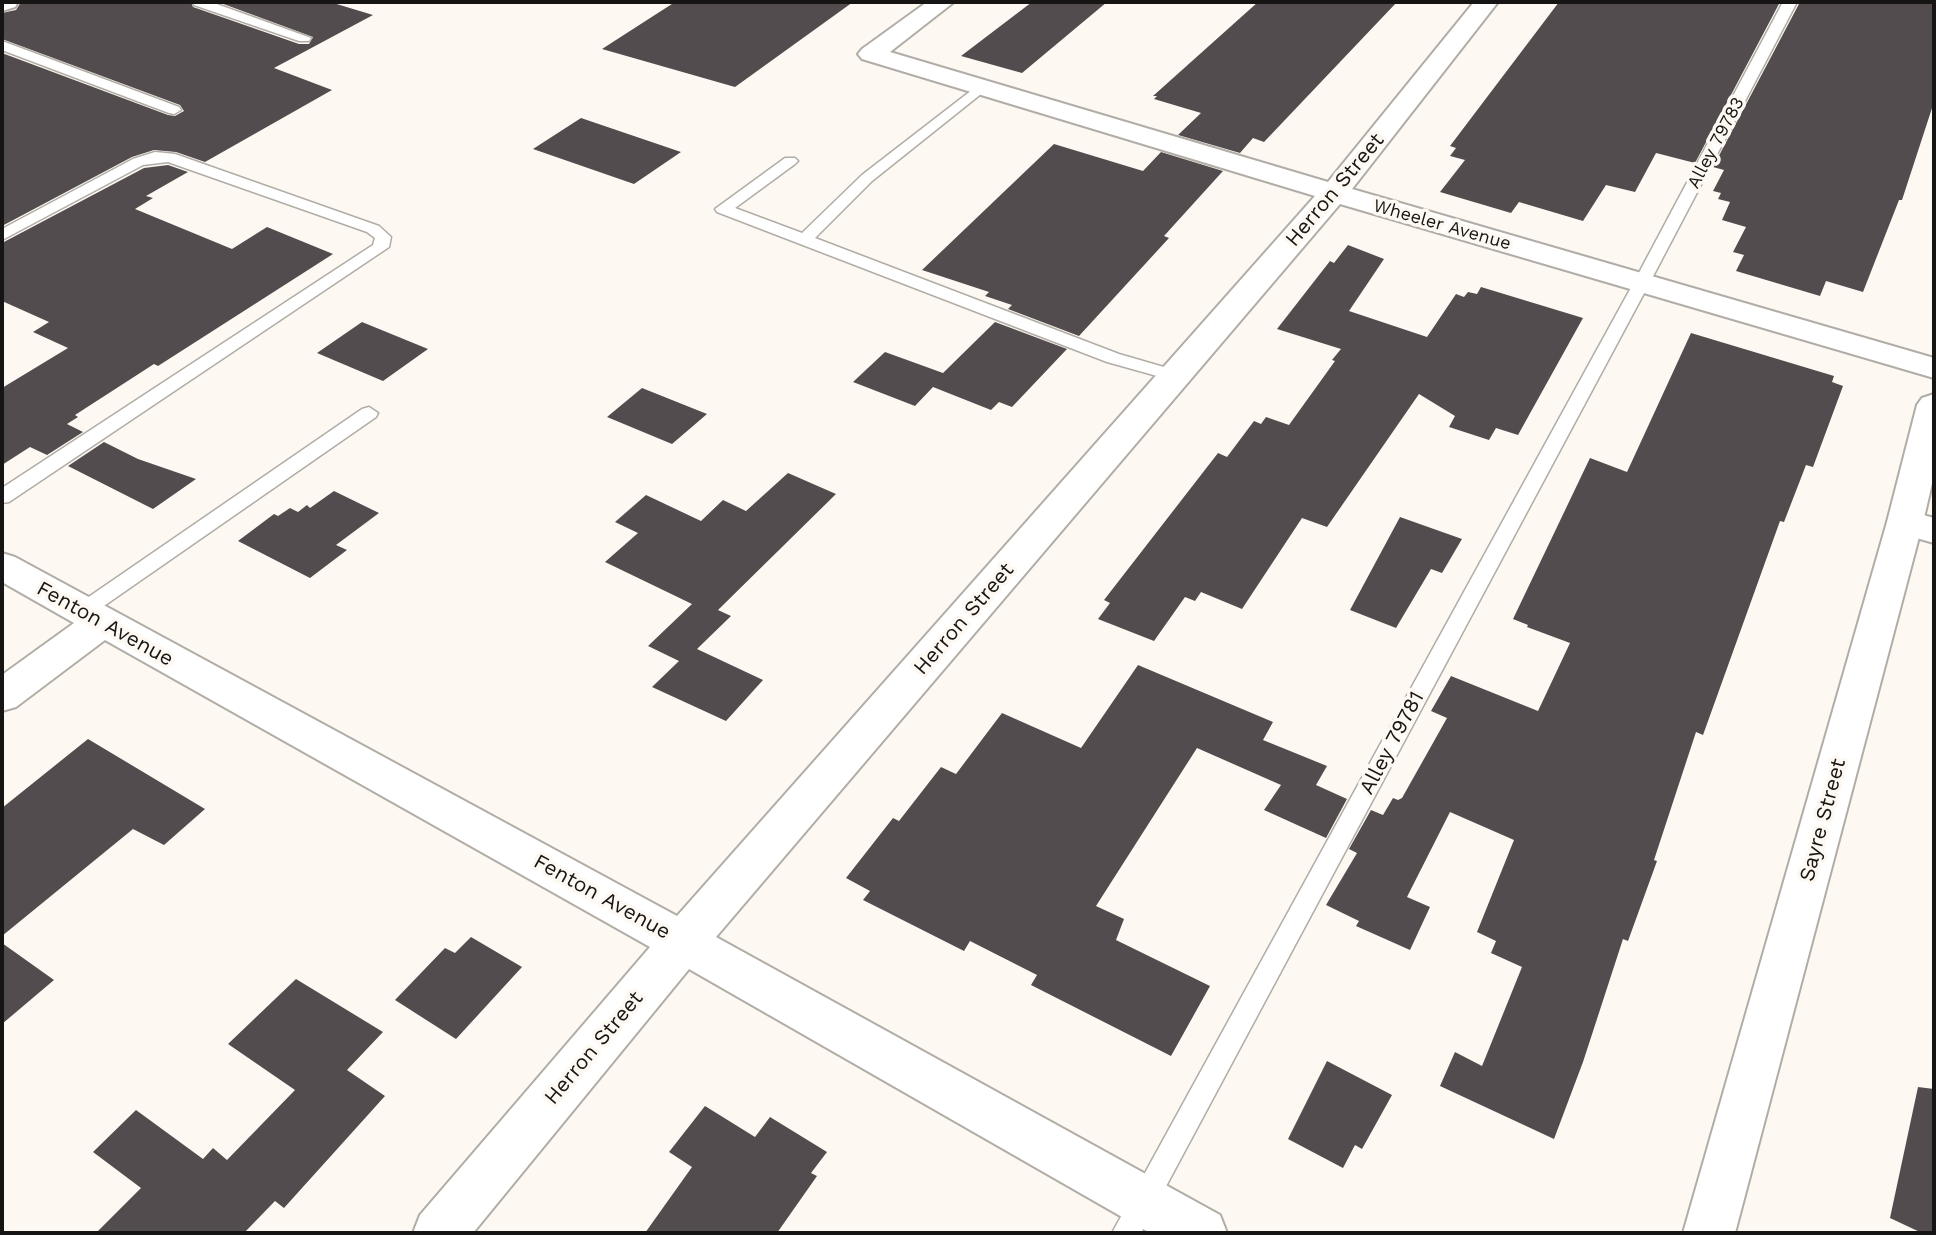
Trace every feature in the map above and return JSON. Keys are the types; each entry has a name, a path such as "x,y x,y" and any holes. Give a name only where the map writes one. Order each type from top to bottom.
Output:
{"street":[{"name":"Wheeler Avenue","path":"942,2 871,54 1642,284 1934,368"},
{"name":"Herron Street","path":"439,1233 683,942 1334,193 1486,2"},
{"name":"Sayre Street","path":"1709,1233 1920,526 1934,405"},
{"name":"Fenton Avenue","path":"2,566 683,942 1135,1218 1201,1233"},
{"path":"2,696 91,617"}],"lane":[{"path":"199,2 304,38"},
{"name":"Alley 79783","path":"1642,284 1790,2"},
{"path":"2,45 174,110"},
{"path":"804,240 867,178 981,87"},
{"path":"2,235 138,162 170,158 373,229 383,237 381,247 2,497"},
{"path":"790,161 723,209 1113,358 1175,376"},
{"name":"Alley 79781","path":"1135,1218 1642,284"},
{"path":"91,617 369,413"}],"building":[{"path":"21,2 191,2 193,7 299,44 309,44 313,37 218,2 330,2 373,15 274,68 332,90 205,162 176,152 154,150 132,157 2,226 2,53 168,115 175,116 184,111 180,105 2,39 2,13 16,10"},
{"path":"675,2 853,2 735,87 602,49"},
{"path":"1032,2 1107,2 1022,73 961,56"},
{"path":"1258,2 1397,2 1264,142 1253,138 1240,153 1178,135 1201,113 1154,99 1157,96 1153,96"},
{"path":"1559,2 1780,2 1695,163 1656,153 1635,192 1606,185 1583,221 1519,202 1511,213 1440,192 1465,160 1450,156 1456,148 1450,146"},
{"path":"1800,2 1934,2 1934,102 1902,200 1899,200 1863,292 1826,281 1820,296 1736,271 1744,255 1733,252 1746,227 1722,220 1730,202 1718,199 1721,193 1713,191 1724,170 1713,167"},
{"path":"581,118 681,152 634,184 533,149"},
{"path":"1054,144 1143,171 1161,152 1223,171 1164,236 1169,238 1079,336 1008,309 1012,305 985,296 989,292 922,270"},
{"path":"168,165 188,172 146,196 153,198 135,209 232,249 267,227 333,254 158,366 154,364 75,415 78,417 67,424 83,432 47,455 30,447 2,465 2,388 68,348 33,332 49,322 2,301 2,243 144,168"},
{"path":"1348,245 1384,259 1349,311 1427,337 1456,294 1464,297 1468,292 1477,294 1481,287 1583,318 1518,435 1496,428 1489,440 1449,427 1455,416 1419,394 1327,527 1302,518 1242,609 1201,592 1195,601 1185,597 1154,641 1098,619 1110,603 1104,600 1218,453 1227,457 1254,421 1261,424 1266,417 1289,425 1335,361 1332,360 1341,349 1277,329 1330,261 1334,263"},
{"path":"362,322 428,349 383,381 317,353"},
{"path":"995,322 1067,349 1012,407 999,402 991,410 933,387 915,406 853,382 885,352 943,373"},
{"path":"1691,333 1834,376 1832,382 1843,386 1813,467 1806,465 1784,522 1780,521 1703,735 1696,732 1654,860 1657,861 1628,941 1623,939 1583,1062 1554,1139 1440,1086 1455,1052 1482,1066 1522,967 1491,953 1496,941 1477,932 1514,840 1450,812 1407,897 1430,907 1410,950 1356,926 1359,921 1326,905 1357,853 1349,849 1371,810 1383,815 1393,798 1402,798 1447,718 1431,711 1451,676 1538,711 1570,643 1513,619 1590,458 1627,472"},
{"path":"642,388 707,414 672,444 607,417"},
{"path":"104,442 138,459 196,479 153,509 68,466"},
{"path":"788,473 836,494 718,610 731,616 697,649 763,680 726,721 652,687 679,661 648,646 692,604 605,562 638,533 615,522 646,495 701,521 723,500 746,511"},
{"path":"334,491 379,513 336,545 347,550 310,578 238,541 274,514 278,516 290,508 298,512 307,505 310,508"},
{"path":"1400,517 1462,539 1442,573 1431,569 1396,628 1350,610"},
{"path":"1138,665 1273,722 1263,740 1327,766 1316,785 1347,799 1326,838 1264,810 1281,785 1197,748 1096,906 1124,919 1116,940 1210,986 1171,1056 1031,985 1037,975 970,941 964,951 863,900 870,891 846,878 893,818 899,821 941,767 956,774 1002,713 1081,748"},
{"path":"88,739 205,809 164,845 133,829 2,936 2,808"},
{"path":"471,937 522,967 456,1039 395,1000 445,948 455,953"},
{"path":"2,943 54,980 2,1024"},
{"path":"296,979 383,1032 347,1070 385,1096 284,1208 275,1201 244,1233 96,1233 141,1188 93,1152 136,1110 203,1159 213,1148 227,1160 295,1090 228,1044"},
{"path":"1327,1061 1392,1095 1362,1149 1355,1145 1343,1168 1288,1139"},
{"path":"1918,1087 1934,1089 1934,1233 1922,1233 1890,1218"},
{"path":"705,1106 755,1137 770,1117 827,1152 811,1173 817,1176 777,1233 645,1233 692,1167 669,1152"}]}
